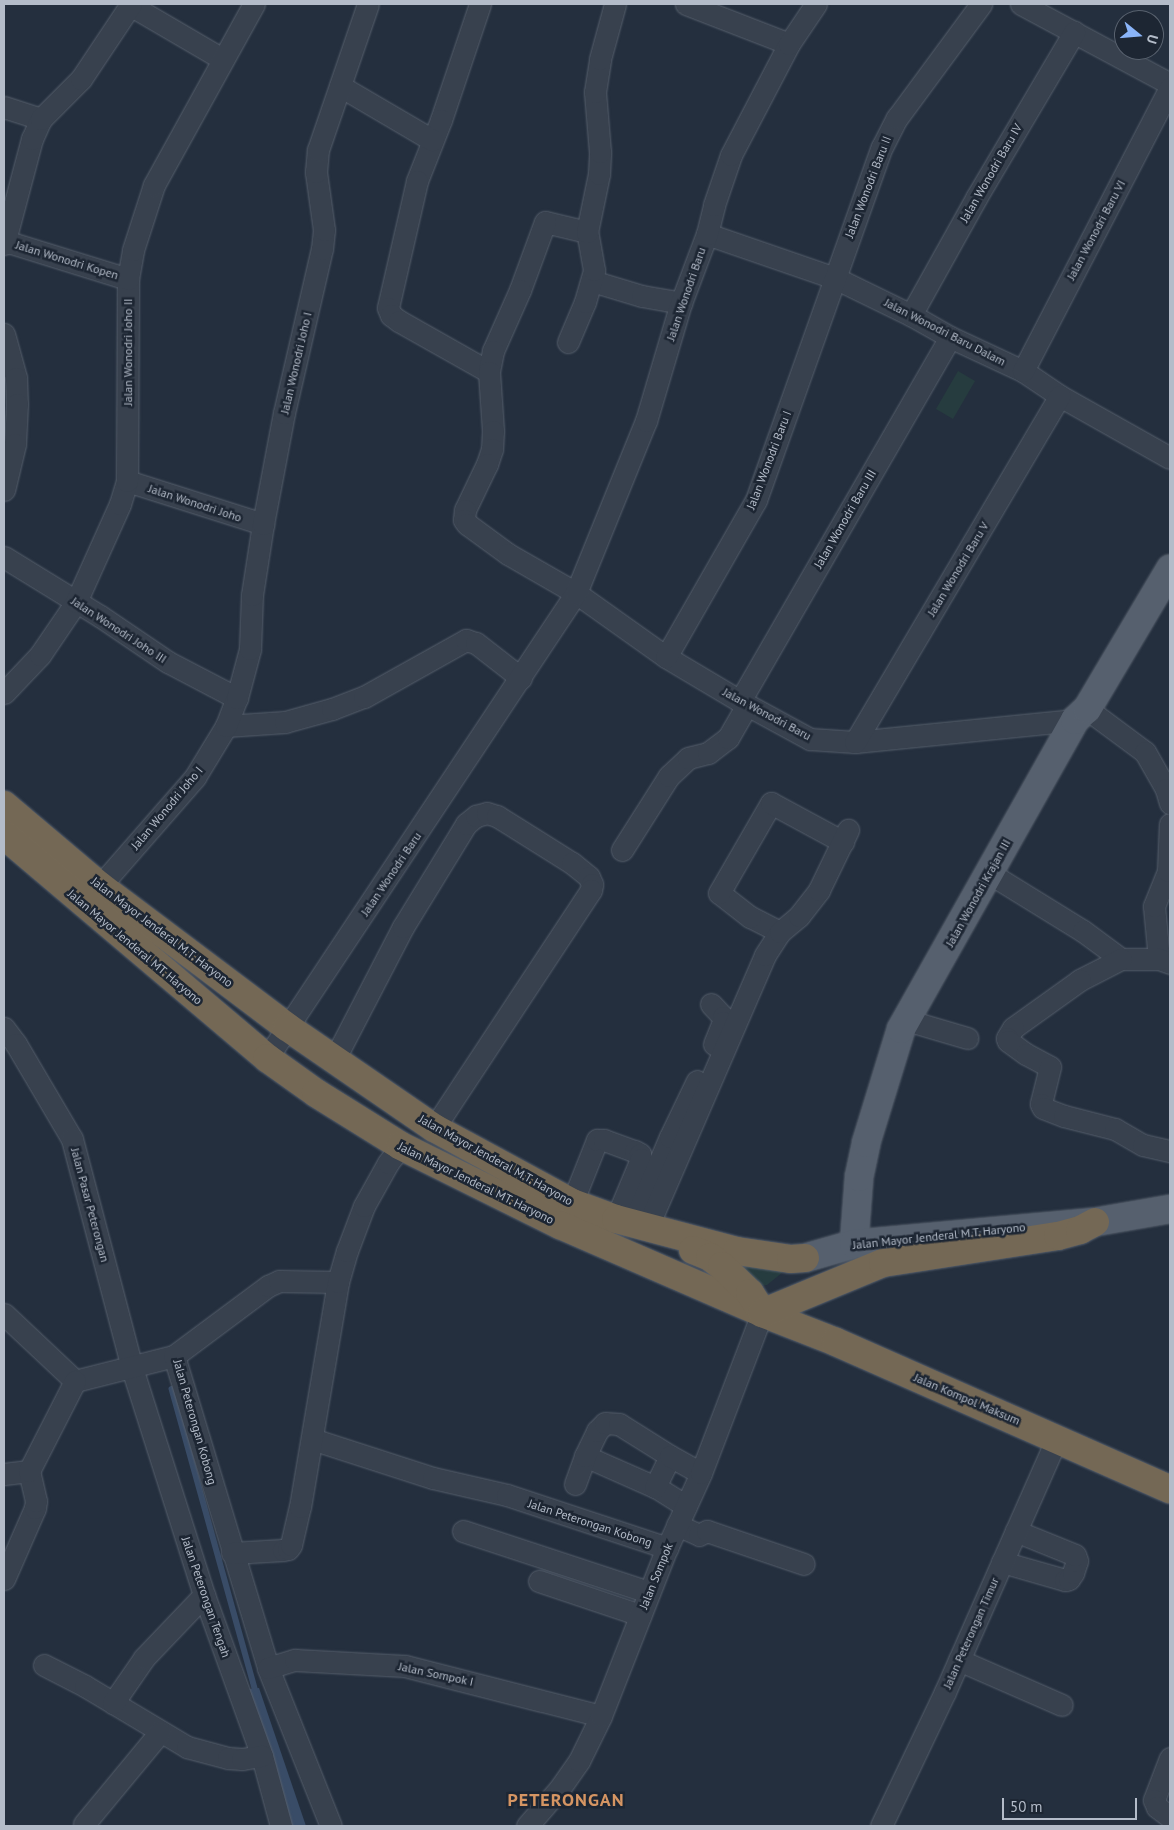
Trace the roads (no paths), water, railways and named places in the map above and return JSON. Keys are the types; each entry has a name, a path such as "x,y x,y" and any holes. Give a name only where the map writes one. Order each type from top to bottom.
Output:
{"highway":[{"name":"Jalan Mayor Jenderal M.T. Haryono","path":"4,805 100,886 287,1027 434,1128 566,1214 762,1313"},
{"name":"Jalan Mayor Jenderal MT. Haryono","path":"4,835 268,1058 316,1093 401,1146 566,1214"},
{"name":"Jalan Mayor Jenderal M.T. Haryono","path":"566,1214 632,1224 737,1251 791,1259 805,1258"},
{"path":"675,1236 689,1249 710,1257 722,1266 750,1293 762,1313 883,1263 1058,1236 1080,1230 1095,1222"},
{"path":"816,1334 807,1322 804,1313 810,1301 820,1289"},
{"name":"Jalan Kompol Maksum","path":"762,1313 816,1334 1170,1489"}],"main road":[{"name":"Jalan Wonodri Krajan III","path":"854,1244 859,1176 866,1144 895,1044 906,1020 1081,715 1170,569"},
{"name":"Jalan Mayor Jenderal M.T. Haryono","path":"805,1258 854,1244 1095,1222 1170,1209"}],"street":[{"name":"Jalan Wonodri Kopen","path":"128,279 4,243 32,139 41,119 81,79 130,4 214,54"},
{"name":"Jalan Wonodri Joho II","path":"4,693 40,655 76,602 120,504 127,481 128,279 133,250 154,185 254,4"},
{"name":"Jalan Wonodri Joho I","path":"100,886 195,777 226,726 237,698 250,649 252,595 262,524 284,413 322,249 324,230 316,172 318,150 368,4"},
{"path":"480,4 464,55 417,181 388,308 391,315 399,321 489,372"},
{"path":"568,342 592,281 593,259 587,232 599,174 600,152 595,92 600,59 615,4"},
{"path":"686,4 789,44"},
{"name":"Jalan Wonodri Baru","path":"287,1027 576,594 646,421 681,303 707,234 714,205 731,155 789,44 816,4"},
{"name":"Jalan Wonodri Baru II","path":"835,278 882,147 897,118 981,4"},
{"path":"1021,4 1170,84"},
{"name":"Jalan Wonodri Baru IV","path":"911,315 976,198 1074,32"},
{"path":"340,86 432,140"},
{"name":"Jalan Wonodri Baru VI","path":"1023,371 1170,88"},
{"path":"4,106 41,119"},
{"path":"576,594 508,554 464,520 465,510 492,449 493,422 489,372 493,351 520,290 545,222 587,232"},
{"name":"Jalan Wonodri Baru Dalam","path":"707,234 835,278 911,315 950,337 1023,371 1060,396 1170,458"},
{"name":"Jalan Wonodri Baru I","path":"666,657 756,500 835,278"},
{"path":"592,281 642,296 681,303"},
{"path":"4,334 16,378 15,444 4,490"},
{"name":"Jalan Wonodri Baru III","path":"622,850 669,776 688,758 708,754 728,738 743,703 950,337"},
{"name":"Jalan Wonodri Baru V","path":"855,742 1060,396"},
{"path":"4,422 16,404"},
{"name":"Jalan Wonodri Joho","path":"127,481 262,524"},
{"name":"Jalan Wonodri Joho III","path":"4,557 168,662 237,698"},
{"name":"Jalan Wonodri Baru","path":"576,594 666,657 743,703 810,739 855,742 1081,715"},
{"path":"226,726 285,722 340,706 364,697 466,640 476,643 521,678"},
{"path":"1081,715 1145,752 1166,789 1170,803"},
{"path":"632,1224 765,955 780,932 799,916 819,890 845,836 771,803 719,893 750,916 780,932"},
{"path":"334,1060 403,927 466,824 476,816 487,813 497,816 572,863 590,877 591,890 434,1128"},
{"path":"1170,824 1168,871 1154,906 1164,961 1121,959 1080,980 1013,1028 1008,1041 1050,1067 1041,1104 1043,1108 1064,1116 1115,1129 1143,1146 1170,1151"},
{"path":"989,873 1083,931 1121,959"},
{"path":"632,1224 724,1022 723,1017 710,1004"},
{"path":"906,1020 967,1038"},
{"path":"268,1058 287,1027"},
{"name":"Jalan Pasar Peterongan","path":"4,1028 16,1044 72,1140 132,1368"},
{"path":"566,1214 597,1140 604,1140 640,1154 641,1159 632,1224"},
{"path":"232,1553 283,1550 290,1547 312,1438 338,1282 347,1251 364,1206 388,1164 401,1146"},
{"name":"Jalan Peterongan Kobong","path":"331,1826 268,1668 174,1356 268,1286 279,1281 338,1282"},
{"name":"Jalan Sompok","path":"527,1826 560,1788 579,1761 601,1716 667,1548 701,1473 762,1313"},
{"path":"4,1314 75,1381"},
{"path":"75,1381 174,1356"},
{"name":"Jalan Peterongan Tengah","path":"132,1368 204,1595 262,1756 281,1826"},
{"path":"4,1578 35,1508 36,1501 29,1471 75,1381"},
{"path":"575,1484 585,1456 597,1432 605,1423 620,1424 701,1473"},
{"name":"Jalan Peterongan Kobong","path":"312,1438 433,1478 507,1495 667,1548"},
{"name":"Jalan Peterongan Timur","path":"881,1826 958,1660 1057,1438"},
{"path":"585,1456 655,1488 686,1506"},
{"path":"655,1488 670,1456"},
{"path":"4,1474 29,1471"},
{"path":"677,1525 699,1535 707,1532 804,1564"},
{"path":"463,1531 649,1592"},
{"path":"1002,1562 1065,1580 1069,1579 1073,1573 1077,1561 1075,1555 1016,1531"},
{"path":"539,1581 640,1615"},
{"path":"113,1703 144,1658 204,1595"},
{"name":"Jalan Sompok I","path":"268,1668 295,1660 405,1666 601,1716"},
{"path":"958,1660 1062,1705"},
{"path":"44,1665 187,1747 216,1756 242,1759 262,1756"},
{"path":"84,1824 160,1732"},
{"path":"1170,1758 1155,1793 1154,1800 1157,1807 1170,1817"}],"water":[{"path":"259,1688 306,1826 292,1826 249,1689"}],"waterway":[{"path":"172,1389 257,1696"}],"district":[{"name":"PETERONGAN","path":"566,1800"}]}
